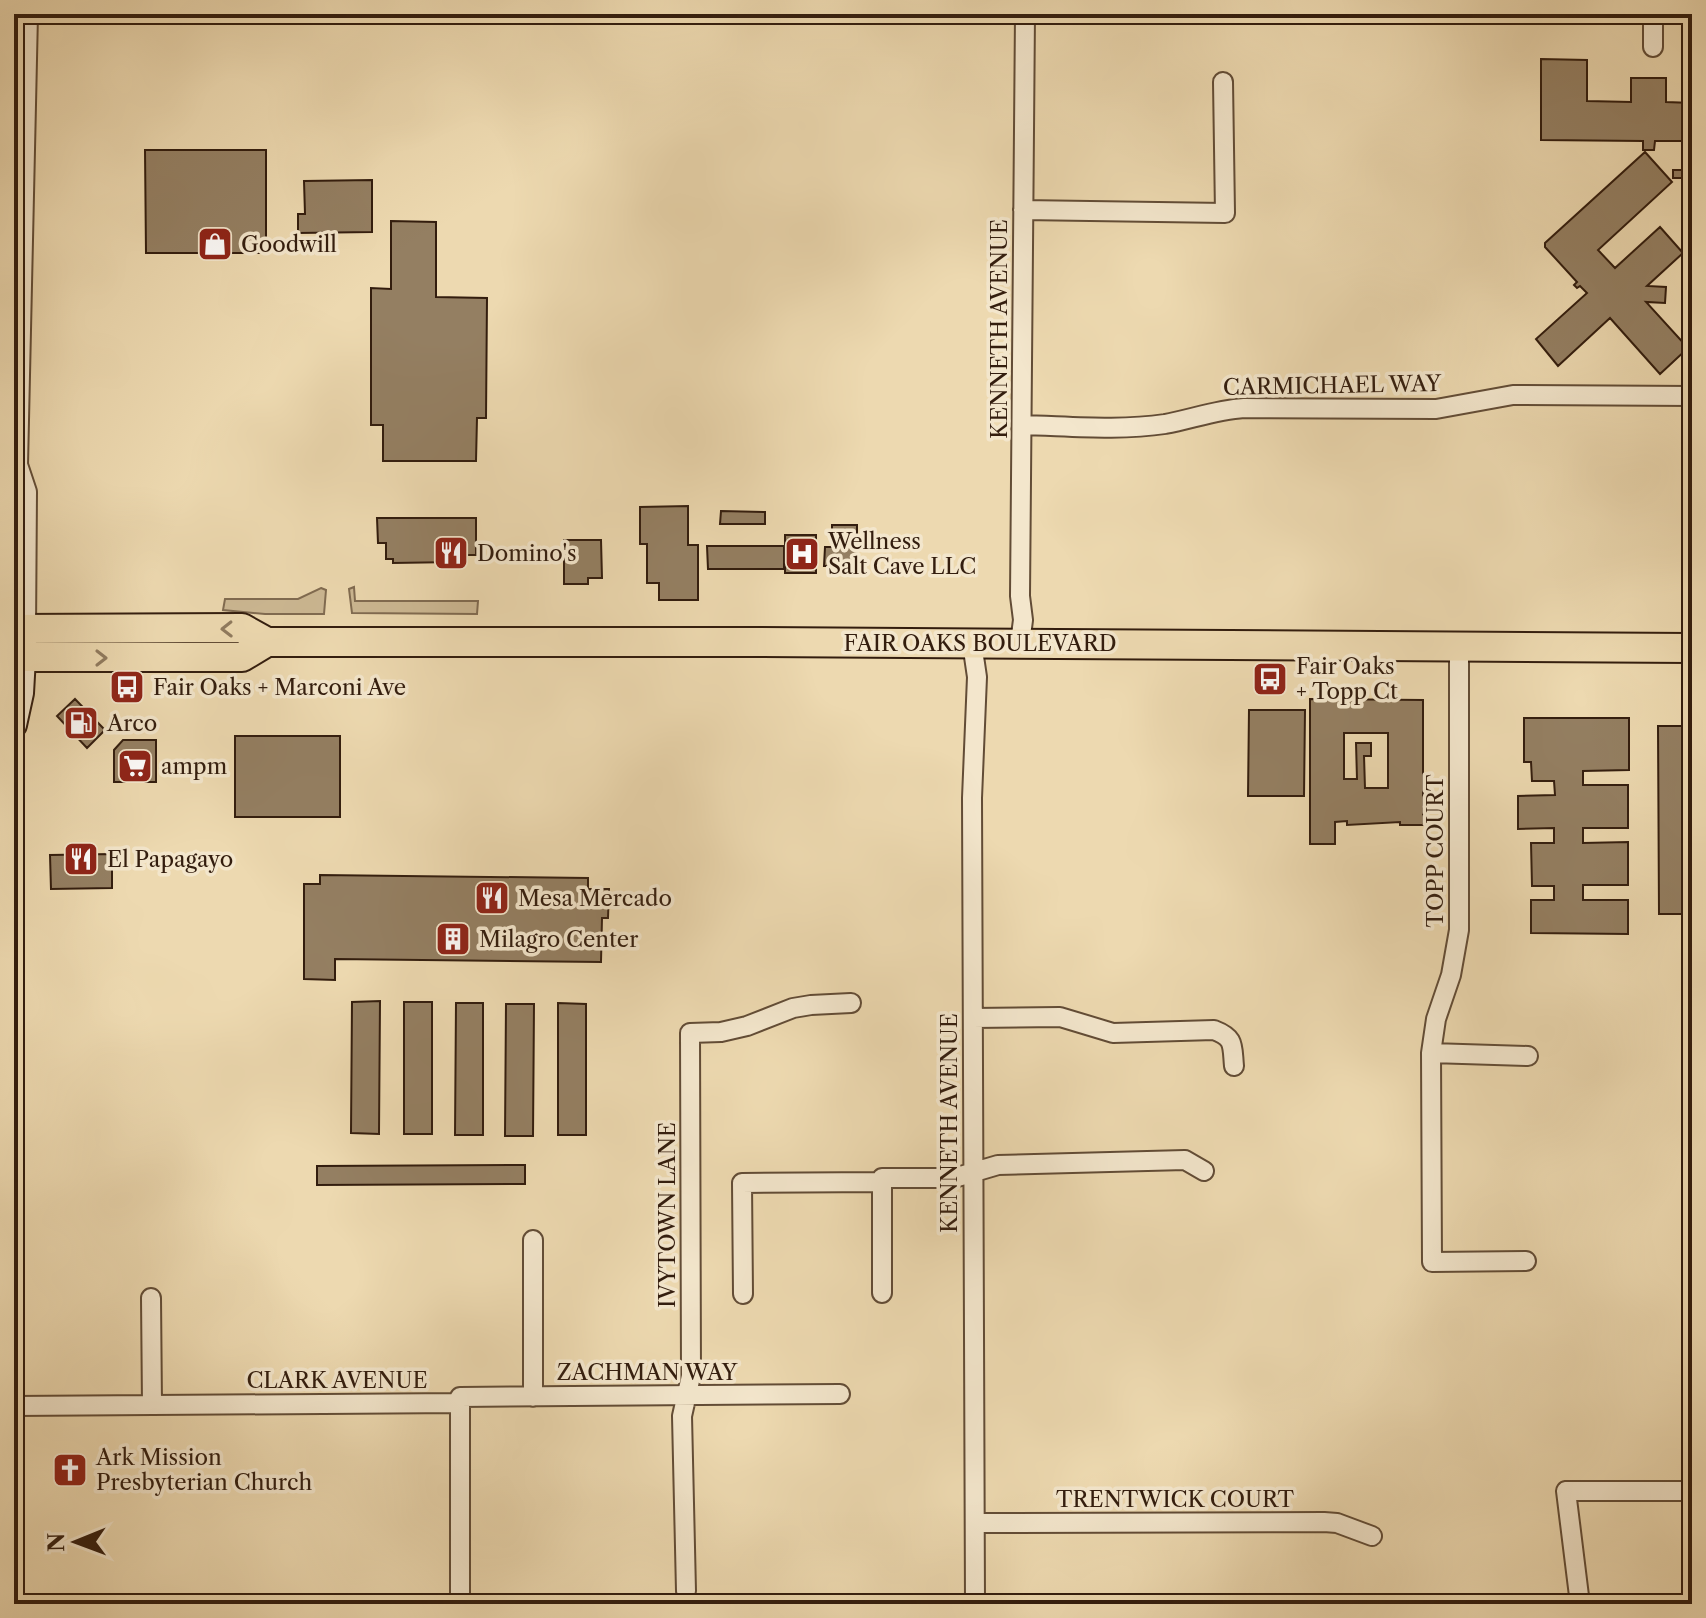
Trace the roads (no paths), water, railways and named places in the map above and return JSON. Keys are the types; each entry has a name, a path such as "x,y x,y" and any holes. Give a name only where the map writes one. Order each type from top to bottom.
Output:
{"main road":[{"name":"FAIR OAKS BOULEVARD","path":"19,643 242,657 267,642 1692,648"},
{"path":"14,725 21,693 19,643"}],"street":[{"path":"19,643 25,492 15,467 19,129 26,14"},
{"name":"KENNETH AVENUE","path":"1020,643 1023,620 1020,596 1025,14"},
{"path":"1653,14 1653,47"},
{"path":"1023,210 1225,213 1223,82"},
{"name":"CARMICHAEL WAY","path":"1022,425 1165,424 1217,410 1244,408 1436,409 1513,395 1692,396"},
{"name":"KENNETH AVENUE","path":"972,643 977,677 972,798 975,1604"},
{"name":"TOPP COURT","path":"1459,646 1459,930 1451,975 1436,1019 1431,1053 1432,1262 1526,1261"},
{"name":"IVYTOWN LANE","path":"686,1591 682,1416 691,1376 690,1033 721,1032 747,1026 793,1008 851,1003"},
{"path":"973,1018 1060,1017 1113,1033 1214,1030 1232,1041 1234,1066"},
{"path":"1431,1053 1528,1056"},
{"path":"882,1293 882,1178 954,1178 998,1165 1185,1160 1204,1171"},
{"path":"743,1294 742,1183 882,1182"},
{"path":"533,1240 533,1397"},
{"path":"151,1298 152,1405"},
{"name":"ZACHMAN WAY","path":"460,1403 460,1397 840,1394"},
{"path":"460,1403 460,1604"},
{"name":"CLARK AVENUE","path":"14,1406 460,1403"},
{"path":"1580,1604 1566,1491 1692,1491"},
{"name":"TRENTWICK COURT","path":"975,1523 1324,1522 1372,1536"}],"place":[{"name":"Goodwill","path":"215,244"},
{"name":"Domino's","path":"451,553"},
{"name":"Wellness Salt Cave LLC","path":"802,554"},
{"name":"Fair Oaks + Topp Ct","path":"1270,679"},
{"name":"Fair Oaks + Marconi Ave","path":"127,687"},
{"name":"Arco","path":"81,723"},
{"name":"ampm","path":"135,766"},
{"name":"El Papagayo","path":"81,859"},
{"name":"Mesa Mercado","path":"492,898"},
{"name":"Milagro Center","path":"453,939"},
{"name":"Ark Mission Presbyterian Church","path":"70,1470"}]}
